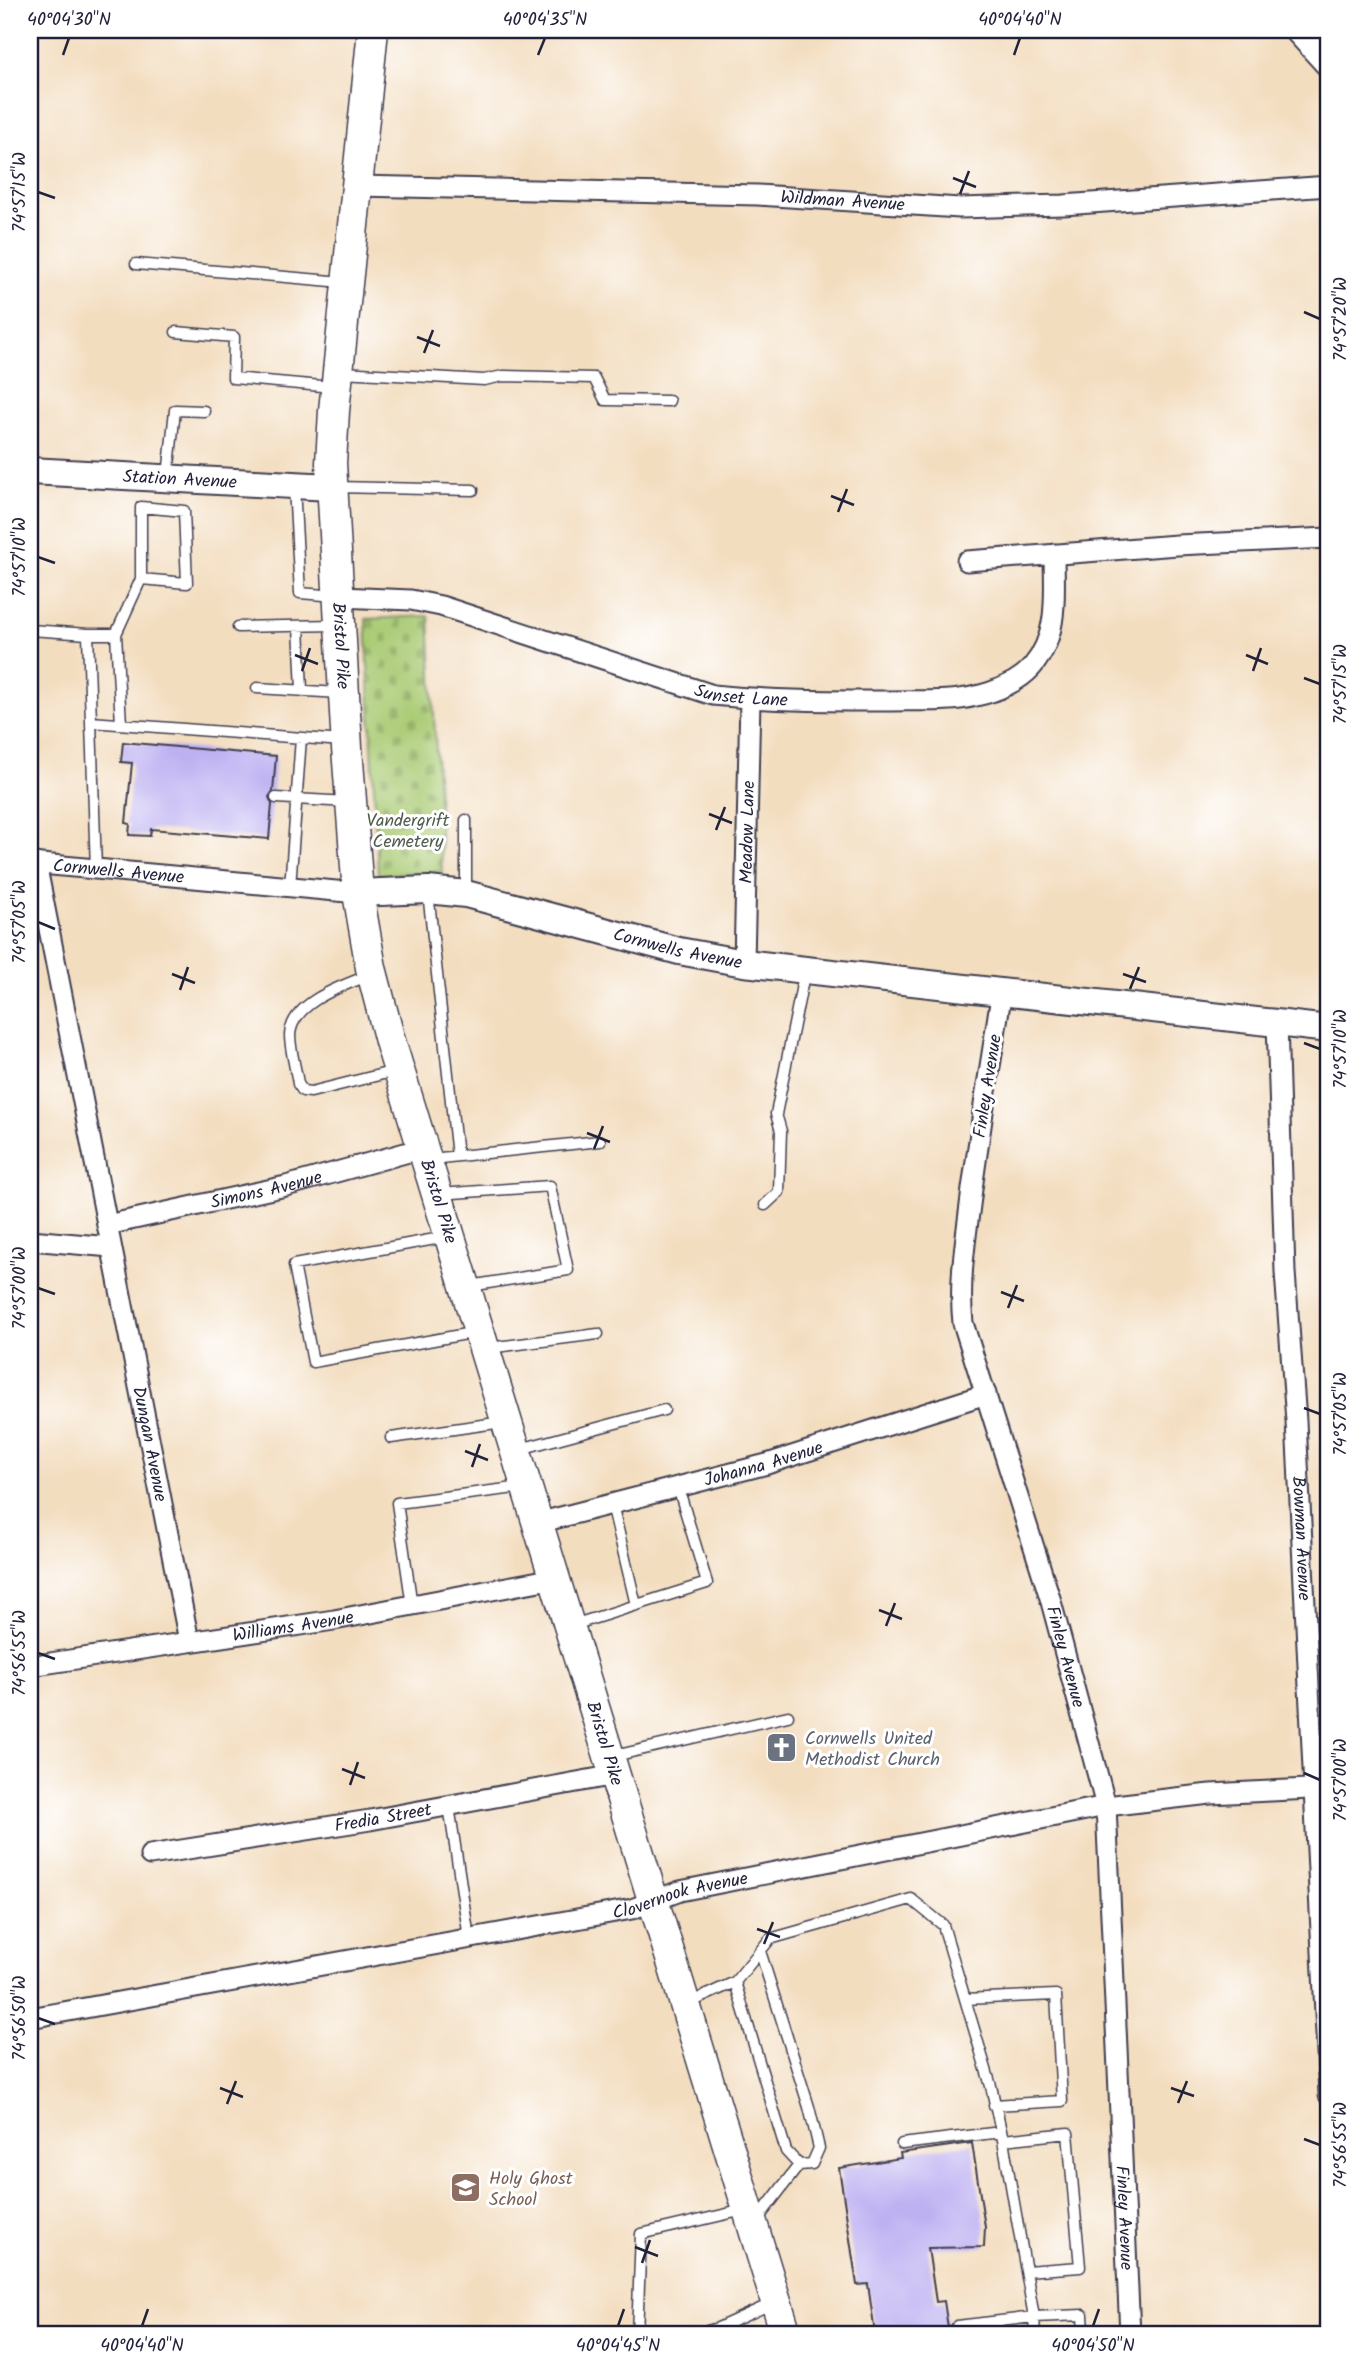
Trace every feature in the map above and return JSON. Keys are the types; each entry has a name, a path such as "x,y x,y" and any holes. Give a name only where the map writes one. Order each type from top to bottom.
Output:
{"main road":[{"name":"Bristol Pike","path":"373,30 332,437 331,487 358,893 373,974 399,1070 786,2334"}],"street":[{"path":"1297,30 1329,64"},
{"name":"Wildman Avenue","path":"357,187 758,195 960,208 1063,205 1329,186"},
{"name":"Station Avenue","path":"30,471 331,487"},
{"path":"967,561 1329,538"},
{"name":"Sunset Lane","path":"340,611 402,599 434,604 713,695 826,701 947,700 976,696 1000,688 1030,669 1046,644 1055,618 1054,554"},
{"name":"Meadow Lane","path":"744,963 750,699"},
{"path":"33,863 107,1225"},
{"name":"Cornwells Avenue","path":"33,863 358,893 428,890 466,894 679,951 744,963 1329,1029"},
{"name":"Finley Avenue","path":"1002,992 984,1097 963,1259 963,1323 1050,1598 1106,1806 1130,2334"},
{"name":"Bowman Avenue","path":"1277,1023 1285,1272 1296,1421 1307,1667 1322,1789 1329,2095"},
{"name":"Simons Avenue","path":"107,1225 211,1204 425,1154"},
{"name":"Dungan Avenue","path":"107,1225 189,1641"},
{"path":"30,1240 111,1247"},
{"name":"Johanna Avenue","path":"538,1523 767,1464 986,1394"},
{"name":"Williams Avenue","path":"30,1666 334,1620 555,1578"},
{"name":"Fredia Street","path":"150,1855 449,1805 612,1766"},
{"name":"Clovernook Avenue","path":"30,2018 632,1909 680,1891 1106,1806 1210,1794 1322,1789"}],"lane":[{"path":"136,264 347,282"},
{"path":"176,332 234,337 233,377 338,380 484,380 503,376 594,378 605,400 669,401"},
{"path":"168,477 174,410 204,411"},
{"path":"294,484 300,593 340,611"},
{"path":"331,487 473,490"},
{"path":"121,724 116,635 141,579 141,507 184,511 187,583 141,579"},
{"path":"238,627 299,626 340,611"},
{"path":"299,626 302,691"},
{"path":"30,630 116,635"},
{"path":"88,634 96,869"},
{"path":"257,688 344,693"},
{"path":"91,722 347,741"},
{"path":"290,887 301,738"},
{"path":"276,798 351,803"},
{"path":"466,820 466,894"},
{"path":"428,890 457,1156"},
{"path":"765,1205 779,1192 781,1131 776,1114 805,969"},
{"path":"373,974 338,987 304,1007 290,1035 298,1084 303,1090 311,1092 399,1070"},
{"path":"425,1154 457,1156 600,1141"},
{"path":"438,1195 550,1186 568,1270 466,1287"},
{"path":"450,1236 294,1265 313,1362 482,1340 597,1334"},
{"path":"516,1450 664,1410"},
{"path":"391,1438 507,1421"},
{"path":"412,1606 397,1503 527,1487"},
{"path":"570,1626 708,1583 678,1487"},
{"path":"612,1504 636,1605"},
{"path":"612,1766 788,1716"},
{"path":"449,1805 469,1938"},
{"path":"685,2005 735,1982 770,1939 911,1899 943,1925 1002,2136 1034,2317 1034,2334"},
{"path":"637,2334 641,2234 750,2217 799,2165 812,2164 819,2148 809,2107 760,1951"},
{"path":"735,1982 786,2151 799,2165"},
{"path":"965,1999 1056,1995 1062,2102 994,2105"},
{"path":"902,2144 1068,2133 1080,2267 1026,2271"},
{"path":"696,2334 718,2328 776,2301"},
{"path":"957,2326 1034,2317 1083,2315 1084,2334"}],"green space":[{"name":"Vandergrift Cemetery","path":"429,616 442,872 378,875 366,619"}],"building":[{"path":"123,742 276,756 273,791 269,797 272,804 269,839 151,829 150,836 129,835 130,824 126,823 132,763 121,762"},
{"path":"972,2143 985,2227 984,2247 928,2248 936,2302 944,2301 949,2334 875,2334 868,2284 857,2285 839,2168 901,2158 900,2153"}],"place":[{"name":"Cornwells United Methodist Church","path":"782,1748"},
{"name":"Holy Ghost School","path":"466,2188"}]}
